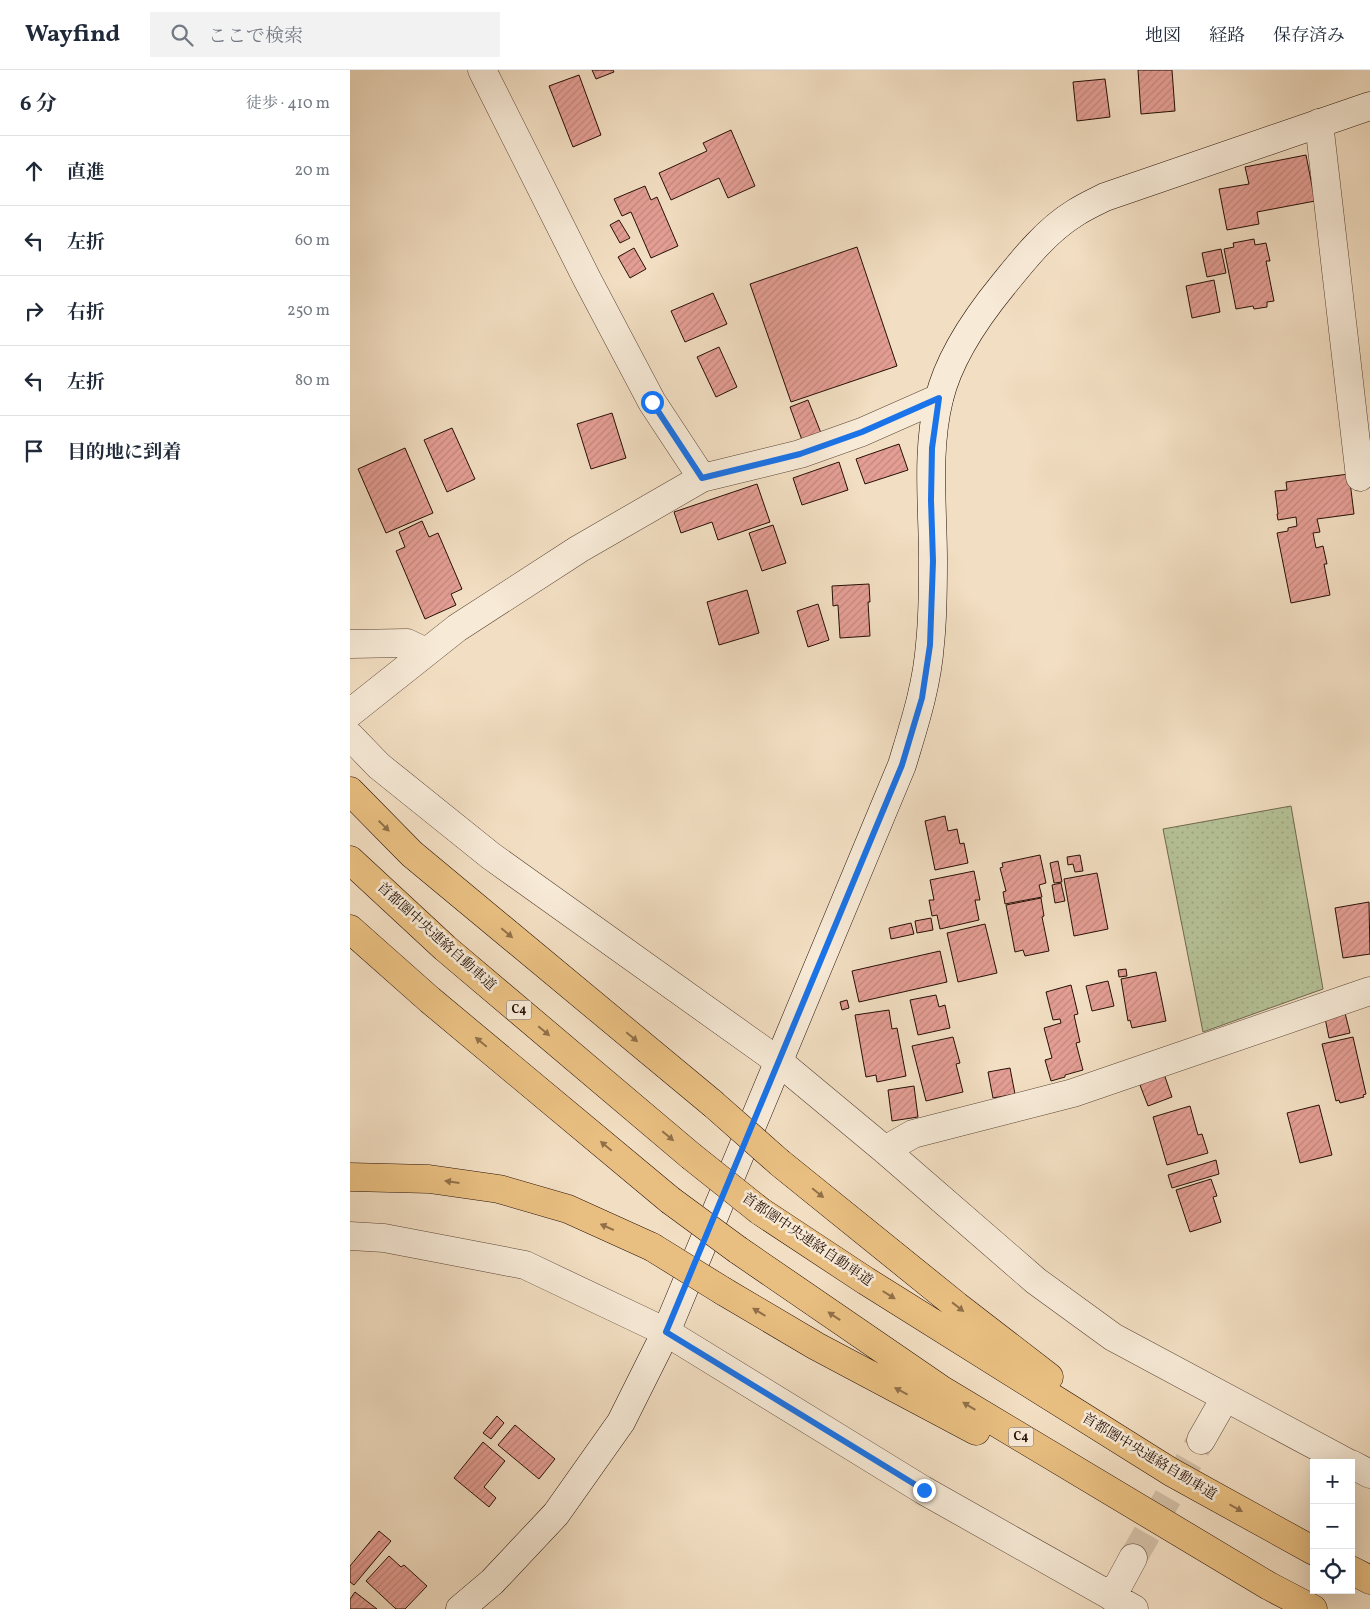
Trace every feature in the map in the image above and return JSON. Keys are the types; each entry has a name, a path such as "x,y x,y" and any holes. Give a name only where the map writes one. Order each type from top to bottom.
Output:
{"highway":[{"path":"350,792 412,854 712,1103 780,1163 957,1306 1171,1472"},
{"name":"首都圏中央連絡自動車道","path":"350,860 446,948 691,1156 760,1211 866,1281 1171,1472 1310,1549"},
{"name":"C4","path":"350,929 430,1000 670,1200 738,1250 942,1390 1269,1586 1313,1609"},
{"path":"350,1177 429,1179 499,1189 568,1208 652,1247 816,1346 1269,1586"},
{"path":"1355,1572 1370,1580"}],"street":[{"path":"482,70 587,279 652,402 702,478"},
{"path":"460,1609 492,1582 556,1514 621,1422 666,1332 902,765 922,698 930,645 933,561 932,448 939,398 951,365 975,321 1022,261 1046,236 1074,213 1105,197 1370,106"},
{"path":"1319,123 1360,477"},
{"path":"350,713 457,628 579,549 702,478 800,454 862,432 939,398"},
{"path":"350,644 407,643 426,652"},
{"path":"350,736 379,766 491,856 778,1062 885,1150 1036,1281 1112,1337 1341,1459"},
{"path":"885,1150 913,1134 1073,1093 1370,991"},
{"path":"350,1236 384,1238 525,1265 666,1332 924,1490 1123,1603 1133,1558"},
{"path":"1201,1440 1225,1398"},
{"path":"1355,1466 1370,1474"}],"green space":[{"path":"1291,806 1323,989 1203,1032 1163,829"}],"building":[{"path":"592,70 613,70 614,72 596,79"},
{"path":"1138,70 1172,70 1175,111 1141,114"},
{"path":"579,75 601,135 573,147 549,86"},
{"path":"1105,79 1110,117 1077,121 1073,82"},
{"path":"731,130 755,186 728,198 719,178 671,200 659,173 707,151 703,143"},
{"path":"1306,155 1315,201 1257,212 1259,224 1227,230 1219,189 1249,184 1245,167"},
{"path":"645,186 651,200 657,197 678,246 651,258 631,212 622,216 614,199"},
{"path":"619,220 630,238 620,243 610,225"},
{"path":"1254,239 1255,245 1266,243 1270,261 1266,261 1274,301 1267,302 1267,307 1254,309 1253,306 1236,309 1224,249 1234,247 1233,243"},
{"path":"857,247 897,366 791,402 750,284"},
{"path":"634,248 646,269 630,278 618,257"},
{"path":"1221,249 1226,273 1207,277 1202,253"},
{"path":"1214,280 1220,312 1192,318 1186,286"},
{"path":"713,293 727,324 685,342 671,311"},
{"path":"719,347 737,387 716,397 697,357"},
{"path":"808,400 821,433 802,440 790,407"},
{"path":"612,413 626,458 591,469 577,424"},
{"path":"452,428 475,479 447,492 424,440"},
{"path":"899,444 908,470 865,484 856,459"},
{"path":"405,448 433,513 386,533 358,469"},
{"path":"839,462 848,490 802,505 793,478"},
{"path":"1349,474 1354,514 1317,519 1320,532 1313,533 1316,548 1323,546 1327,564 1324,564 1330,595 1291,603 1277,533 1288,531 1288,528 1297,526 1296,517 1278,520 1275,491 1287,490 1286,482"},
{"path":"757,484 770,522 718,540 712,522 681,533 674,512"},
{"path":"422,521 429,537 438,533 462,589 451,594 456,605 425,619 396,551 405,547 399,532"},
{"path":"773,525 786,563 762,571 749,533"},
{"path":"869,584 870,636 840,638 838,605 833,606 832,586"},
{"path":"747,590 759,633 719,645 707,602"},
{"path":"818,604 829,640 808,647 797,611"},
{"path":"945,816 948,831 957,829 960,844 964,843 968,863 935,870 925,821"},
{"path":"1040,855 1046,883 1039,885 1042,897 1005,904 1003,892 1006,891 1000,868 1003,867 1002,863"},
{"path":"1080,855 1083,871 1075,872 1073,864 1068,865 1067,857"},
{"path":"1058,861 1062,882 1054,883 1050,863"},
{"path":"974,871 980,900 975,900 979,920 940,929 937,915 932,916 929,900 934,900 930,880"},
{"path":"1097,873 1108,929 1074,936 1064,879"},
{"path":"1061,883 1065,901 1055,903 1052,885"},
{"path":"1041,898 1044,916 1042,917 1049,951 1025,956 1023,950 1015,952 1006,905"},
{"path":"1369,902 1370,954 1343,958 1335,908"},
{"path":"931,918 933,930 917,933 915,921"},
{"path":"911,923 914,934 891,939 889,928"},
{"path":"985,924 997,973 958,982 947,933"},
{"path":"940,951 947,982 859,1002 852,971"},
{"path":"1126,969 1127,976 1119,977 1118,970"},
{"path":"1156,972 1166,1021 1132,1028 1130,1020 1128,1021 1121,979"},
{"path":"1108,981 1114,1006 1092,1011 1086,986"},
{"path":"1071,985 1078,1014 1074,1015 1080,1042 1076,1043 1083,1070 1051,1081 1045,1060 1052,1058 1044,1028 1061,1023 1060,1019 1053,1020 1046,992"},
{"path":"936,995 939,1007 945,1005 950,1028 918,1035 910,1000"},
{"path":"847,1000 849,1008 842,1010 840,1002"},
{"path":"889,1010 892,1029 897,1028 906,1076 877,1082 876,1075 866,1077 855,1015"},
{"path":"1345,1013 1350,1033 1329,1038 1325,1018"},
{"path":"953,1037 960,1063 956,1064 963,1092 926,1101 912,1046"},
{"path":"1353,1037 1366,1094 1363,1095 1364,1097 1340,1103 1339,1100 1336,1101 1322,1044"},
{"path":"1010,1068 1015,1094 993,1098 988,1072"},
{"path":"1163,1071 1172,1097 1148,1106 1138,1080"},
{"path":"914,1086 918,1117 892,1121 888,1090"},
{"path":"1319,1105 1332,1155 1300,1163 1287,1113"},
{"path":"1190,1106 1198,1135 1202,1134 1208,1153 1167,1165 1153,1117"},
{"path":"1216,1160 1219,1174 1172,1188 1168,1175"},
{"path":"1211,1179 1217,1196 1213,1197 1221,1222 1190,1232 1176,1190"},
{"path":"497,1416 504,1423 491,1439 483,1433"},
{"path":"515,1425 555,1459 539,1479 498,1445"},
{"path":"483,1442 505,1461 484,1487 496,1498 489,1507 454,1478"},
{"path":"379,1531 391,1541 354,1585 350,1582 350,1566"},
{"path":"389,1556 401,1567 404,1565 427,1586 405,1609 396,1609 366,1581"},
{"path":"355,1592 377,1609 350,1609 350,1599"}],"tunnel":[{"path":"1133,1558 1201,1440"}],"route":[{"path":"652,402 702,478 800,454 862,432 939,398 932,448 933,561 930,645 922,698 902,765 666,1332 924,1490"}]}
